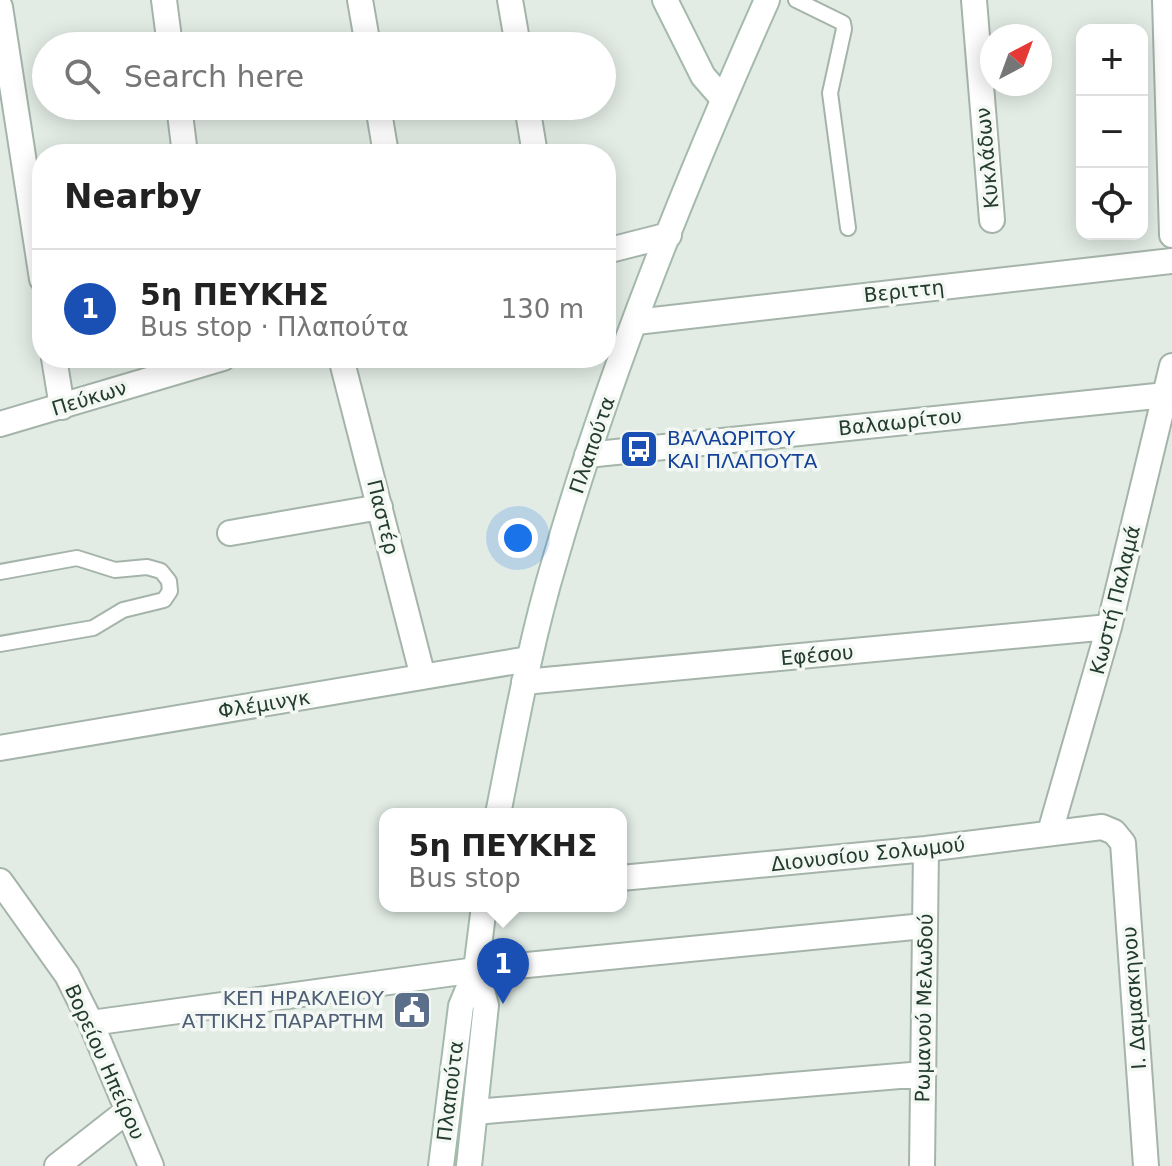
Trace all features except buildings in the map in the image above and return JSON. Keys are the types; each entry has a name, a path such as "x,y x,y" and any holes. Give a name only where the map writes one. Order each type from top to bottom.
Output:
{"street":[{"path":"164,0 168,32"},
{"path":"360,0 366,32"},
{"path":"510,0 516,32"},
{"path":"665,0 703,76 723,99"},
{"name":"Πλαπούτα","path":"499,808 526,671 554,561 587,455 669,235 723,99 767,0"},
{"name":"Κυκλάδων","path":"974,0 992,220"},
{"path":"1165,0 1172,235"},
{"path":"0,7 32,214"},
{"path":"181,120 184,144"},
{"path":"380,120 384,144"},
{"path":"529,120 533,144"},
{"path":"616,248 669,235"},
{"name":"Βεριττη","path":"636,322 1172,261"},
{"name":"Κωστή Παλαμά","path":"1050,832 1109,627 1172,366"},
{"path":"56,368 62,407"},
{"name":"Πεύκων","path":"0,424 188,368"},
{"name":"Παστέρ","path":"344,368 423,677"},
{"name":"Βαλαωρίτου","path":"587,455 1166,395"},
{"path":"230,533 380,507"},
{"name":"Εφέσου","path":"526,671 1109,627"},
{"name":"Φλέμινγκ","path":"0,748 423,677 526,671"},
{"name":"Διονυσίου Σολωμού","path":"627,877 926,849 1102,827 1114,832"},
{"name":"Ι. Δαμασκηνου","path":"1114,832 1123,843 1146,1166"},
{"name":"Ρωμανού Μελωδού","path":"922,1166 926,849"},
{"name":"Βορείου Ηπείρου","path":"0,881 67,975 91,1023 151,1166"},
{"name":"Πλαπούτα","path":"441,1166 461,1006 476,970 483,912"},
{"path":"91,1023 476,970 924,926"},
{"name":"Πλαπούτα","path":"469,1166 486,1005 476,970"},
{"path":"475,1112 923,1074"},
{"path":"57,1166 127,1111"}],"lane":[{"path":"796,0 843,23 830,93 848,228"},
{"path":"0,572 77,558 115,570 147,567 161,571 169,581 170,591 164,600 123,610 93,628 0,644"}],"place":[{"name":"ΒΑΛΑΩΡΙΤΟΥ ΚΑΙ ΠΛΑΠΟΥΤΑ","path":"639,449"},
{"name":"5η ΠΕΥΚΗΣ","path":"503,1004"},
{"name":"ΚΕΠ ΗΡΑΚΛΕΙΟΥ ΑΤΤΙΚΗΣ ΠΑΡΑΡΤΗΜ","path":"412,1010"}]}
